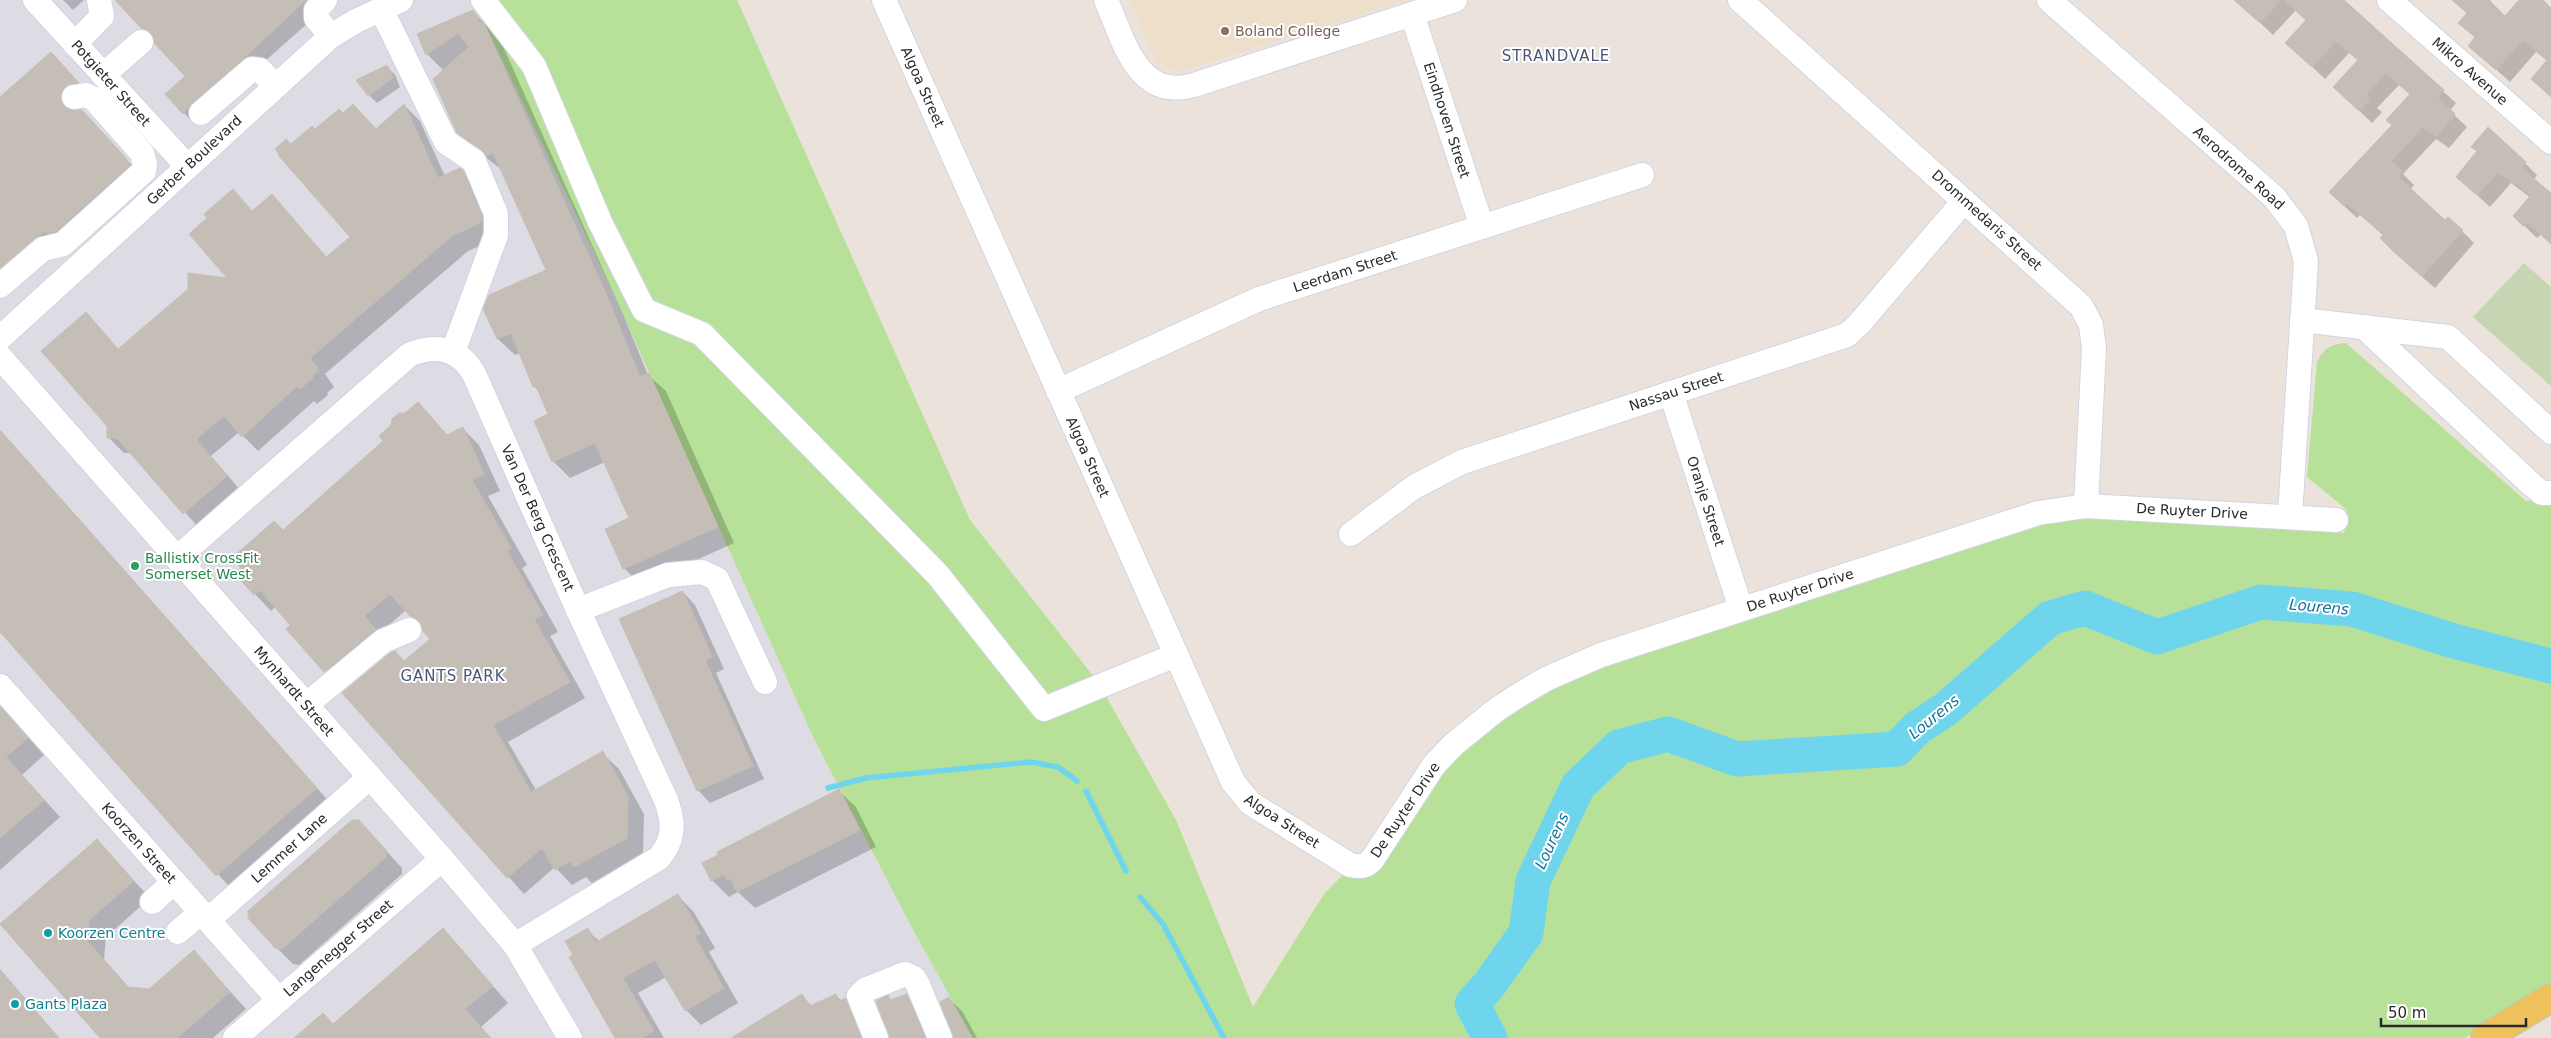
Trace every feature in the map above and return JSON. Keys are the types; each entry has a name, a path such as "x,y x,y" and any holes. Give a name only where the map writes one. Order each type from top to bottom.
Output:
{"main road":[{"path":"2485,1038 2551,998"}],"street":[{"name":"Potgieter Street","path":"35,0 187,166"},
{"path":"75,44 102,16 99,0"},
{"path":"325,0 316,10 316,18 331,36"},
{"path":"483,0 534,66 600,222 644,310 702,334 938,574 1044,709 1176,655"},
{"path":"1106,0 1142,74 1159,85 1176,89 1194,86 1455,0"},
{"name":"Drommedaris Street","path":"1740,0 2073,298 2091,325 2094,348 2086,506"},
{"name":"Aerodrome Road","path":"2049,0 2283,206 2296,226 2305,255 2290,516"},
{"name":"Mikro Avenue","path":"2388,0 2551,142"},
{"name":"Algoa Street","path":"892,3 1058,391 1233,782 1244,798 1350,865"},
{"path":"177,558 409,355 428,349 453,352 496,235 496,214 474,161 446,142 391,4"},
{"name":"Gerber Boulevard","path":"0,338 275,85 331,36 391,4"},
{"name":"Eindhoven Street","path":"1412,14 1482,227"},
{"path":"103,75 142,42"},
{"path":"201,113 252,69 260,70 275,85"},
{"path":"0,286 43,249 63,244 140,178 144,172 144,158 94,98 86,94 74,97"},
{"name":"Leerdam Street","path":"1058,391 1259,298 1642,175"},
{"path":"116,198 132,217"},
{"name":"Nassau Street","path":"1351,534 1414,487 1462,462 1847,335 1859,324 1964,201"},
{"path":"43,249 67,276"},
{"path":"2302,320 2448,338 2551,432"},
{"path":"2364,327 2532,486 2542,493 2551,493"},
{"name":"Van Der Berg Crescent","path":"453,352 465,360 476,376 578,610 666,800 672,818 672,835 665,851 652,863 515,945"},
{"name":"Mynhardt Street","path":"0,357 442,859 515,945 570,1038"},
{"name":"Oranje Street","path":"1671,393 1741,609"},
{"name":"De Ruyter Drive","path":"1350,865 1359,867 1367,865 1372,860 1434,765 1474,727 1546,679 1601,655 2038,513 2086,506 2336,520"},
{"path":"578,610 668,575 702,572 717,579 765,682"},
{"path":"306,704 383,641 409,630"},
{"name":"Koorzen Street","path":"0,686 279,1000"},
{"name":"Lemmer Lane","path":"178,932 204,916 370,777"},
{"name":"Langenegger Street","path":"236,1038 442,859"},
{"path":"152,902 174,882"},
{"path":"876,1038 859,996 865,990 905,974 914,978 940,1038"}],"shaded area":[{"path":"0,0 488,0 484,22 613,292 814,739 911,926 973,1038 0,1038"},
{"name":"Boland College","path":"1129,0 1407,0 1177,72 1157,62"}],"green space":[{"path":"488,0 737,0 970,520 1098,682 1176,820 1253,1007 1324,894 1470,746 1531,700 1581,676 1693,637 2062,519 2107,517 2344,533 2347,510 2307,477 2317,362 2328,348 2346,343 2526,501 2551,499 2551,985 2465,1038 973,1038 911,926 814,739 613,292 484,22"},
{"path":"2524,263 2551,287 2551,386 2473,317"}],"building":[{"path":"115,0 306,0 192,103 183,114 165,94 185,76 154,43 151,33 142,29"},
{"path":"2234,0 2281,0 2260,23"},
{"path":"2284,0 2344,0 2444,90 2438,98 2455,114 2436,137 2423,127 2391,161 2402,171 2398,177 2445,220 2448,217 2463,230 2422,276 2380,238 2383,235 2347,203 2344,206 2329,192 2392,125 2386,120 2410,94 2386,73 2366,94 2370,99 2359,111 2333,87 2358,60 2336,41 2312,67 2285,43 2306,20"},
{"path":"2452,0 2489,0 2505,16 2519,0 2543,0 2551,8 2551,97 2531,79 2547,60 2523,40 2496,70 2468,46 2475,37 2458,23 2467,13"},
{"path":"473,10 479,18 476,20 484,24 607,296 640,377 649,373 718,527 623,569 605,529 629,518 595,443 552,462 534,421 548,414 536,386 533,387 511,333 497,339 483,309 489,295 546,270 493,153 487,156 482,150 457,133 433,79 469,47 458,33 426,55 417,34"},
{"path":"51,52 78,82 66,86 61,92 60,99 63,105 70,110 82,110 126,158 129,166 56,231 48,234 45,231 0,268 0,97"},
{"path":"387,65 393,78 368,96 356,80"},
{"path":"353,104 376,129 404,104 438,178 460,168 463,170 482,217 482,222 452,236 310,358 319,370 312,376 313,378 300,389 297,386 242,437 224,416 196,439 227,476 183,514 117,438 107,438 107,426 41,351 86,312 118,349 188,289 188,273 227,278 189,234 207,218 204,214 233,189 252,211 272,194 326,257 350,237 278,155 275,149 286,139 291,144 312,126 315,129 339,109 343,113"},
{"path":"2488,127 2526,162 2521,168 2551,193 2551,244 2528,223 2523,226 2513,216 2531,195 2498,172 2477,195 2456,177 2477,151 2471,147"},
{"path":"418,402 447,435 463,427 484,474 472,480 511,548 507,551 543,615 534,619 570,682 493,725 531,792 603,751 628,797 627,838 574,867 570,861 555,870 542,848 507,878 342,693 390,653 395,651 404,661 430,639 423,631 418,619 410,616 390,594 364,616 376,629 324,672 286,629 290,625 260,590 254,595 234,573 241,568 232,558 274,521 283,530 383,441 379,436 391,425 392,419 399,413 405,413"},
{"path":"0,430 317,788 216,876 0,632"},
{"path":"683,591 712,657 705,660 753,766 697,791 619,619"},
{"path":"0,707 28,738 6,757 44,800 0,838"},
{"path":"839,789 860,830 737,892 730,878 727,880 724,874 711,881 702,863 718,855 717,852"},
{"path":"352,820 359,820 386,850 386,857 282,949 275,948 248,918 248,911"},
{"name":"Koorzen Centre","path":"97,839 134,881 89,920 88,942 128,987 149,989 194,950 230,992 177,1038 100,1038 0,924"},
{"path":"678,894 701,933 695,937 724,988 685,1011 655,960 623,978 654,1031 642,1038 615,1038 569,957 573,955 565,941 588,928 596,942"},
{"path":"443,928 493,986 465,1009 490,1038 294,1038 323,1013 333,1024"},
{"name":"Gants Plaza","path":"0,970 59,1038 0,1038"},
{"path":"802,994 810,1006 836,994 839,1001 846,998 861,1038 731,1038"},
{"path":"907,994 925,1038 889,1038 876,1001 888,995 890,1000"},
{"path":"949,997 972,1038 953,1038 940,1002"}],"waterway":[{"name":"Lourens","path":"1490,1038 1472,1004 1489,985 1526,933 1533,881 1578,786 1619,747 1668,734 1737,759 1897,749 1917,728 1946,709 2050,618 2085,608 2157,637 2261,602 2352,609 2457,642 2551,666"},
{"path":"828,788 866,778 1031,762 1058,767 1077,781"},
{"path":"1086,791 1126,871"},
{"path":"1140,897 1163,924 1224,1038"}],"place":[{"name":"Boland College","path":"1225,31"},
{"name":"Ballistix CrossFit Somerset West","path":"135,566"},
{"name":"Koorzen Centre","path":"48,933"},
{"name":"Gants Plaza","path":"15,1004"}],"district":[{"name":"STRANDVALE","path":"1556,56"},
{"name":"GANTS PARK","path":"453,676"}]}
